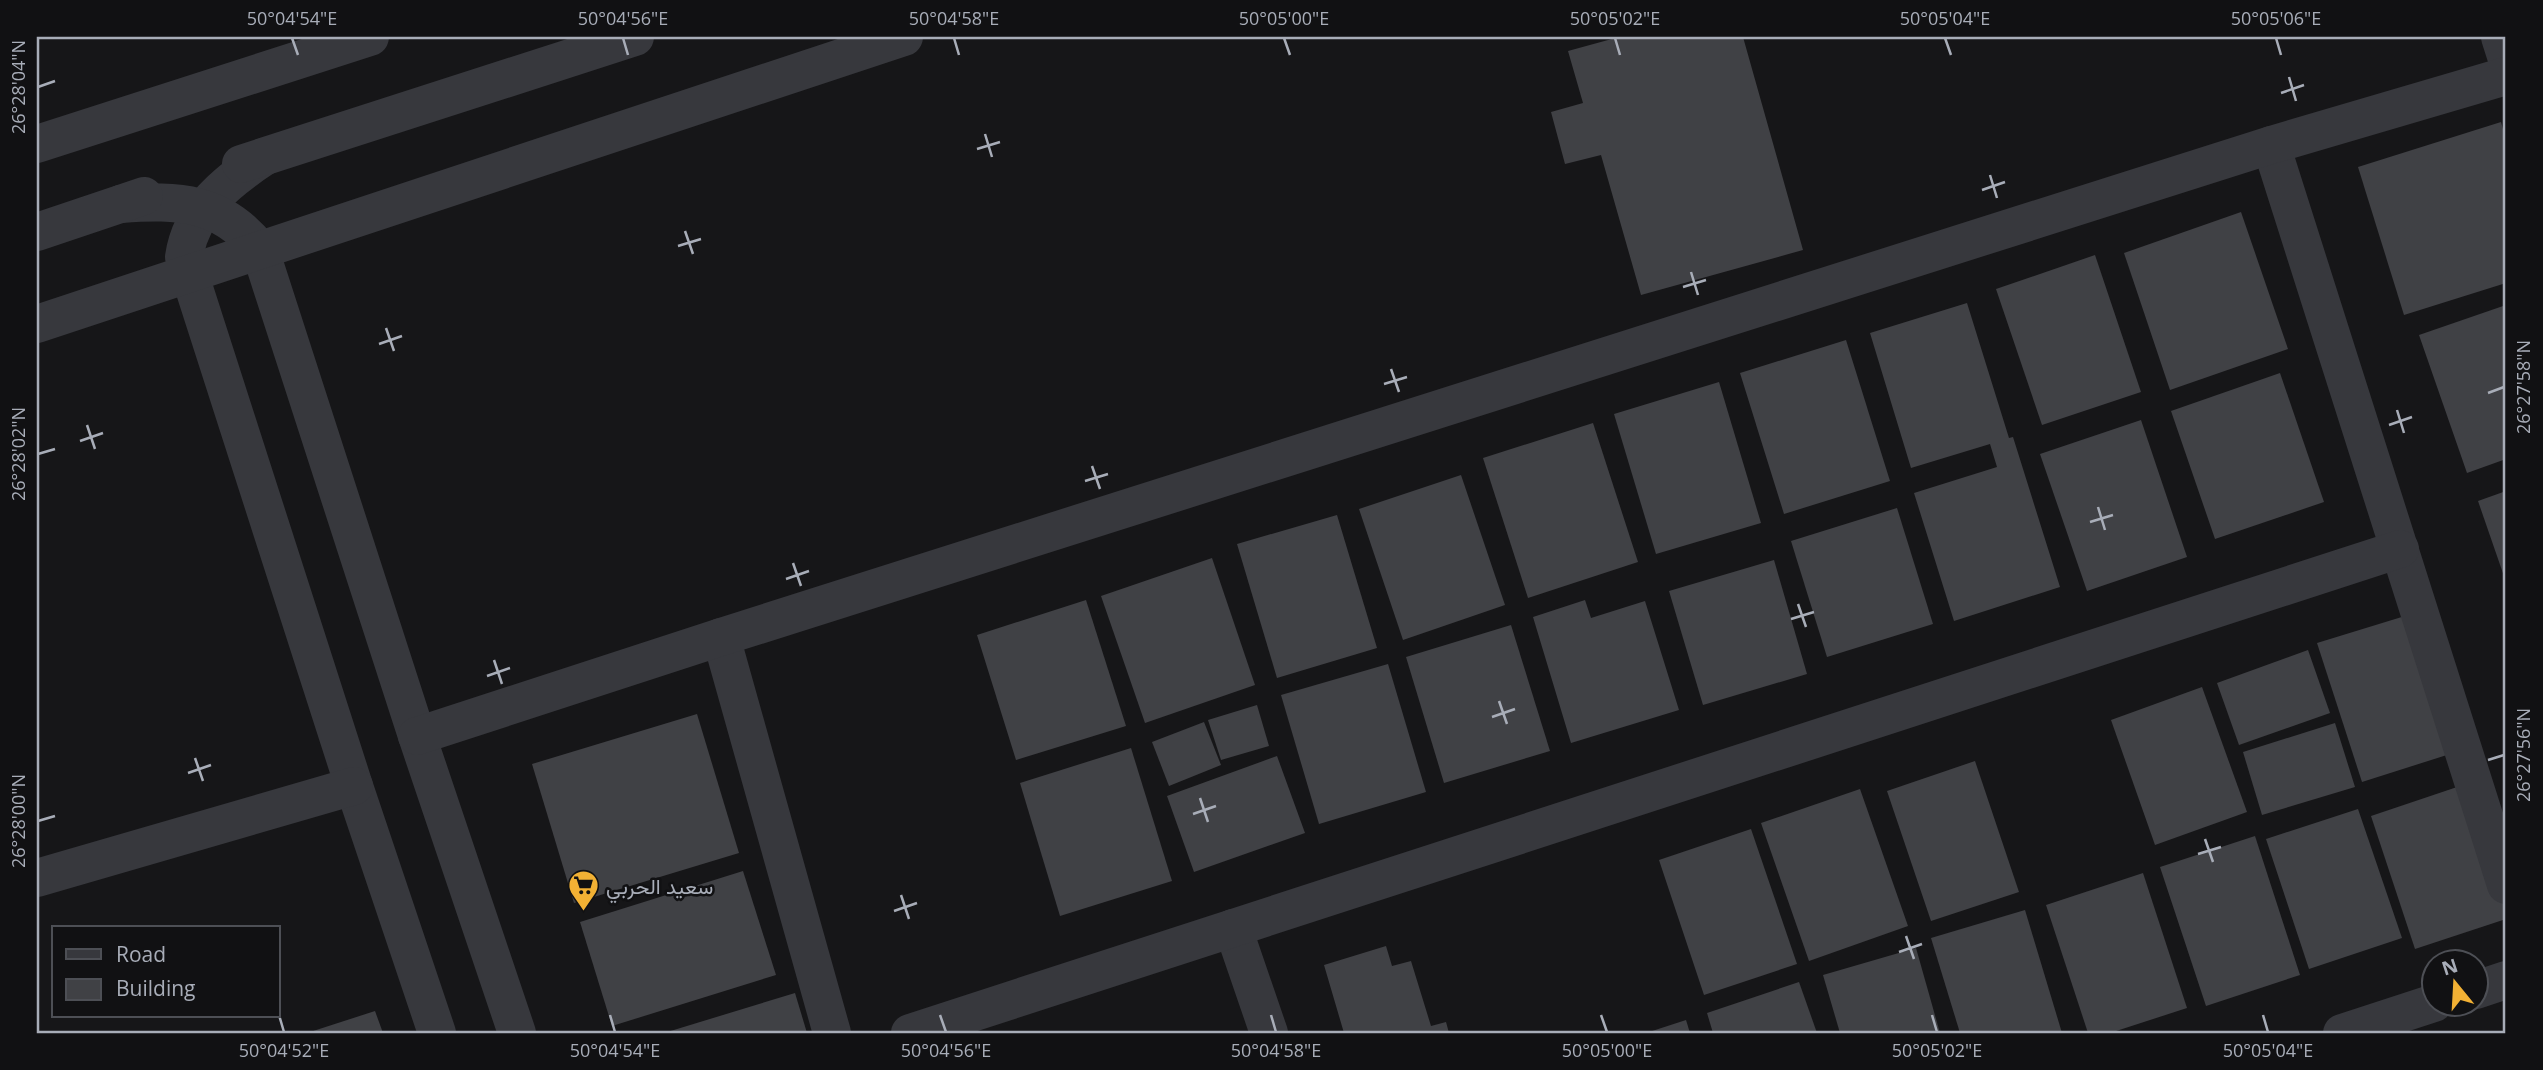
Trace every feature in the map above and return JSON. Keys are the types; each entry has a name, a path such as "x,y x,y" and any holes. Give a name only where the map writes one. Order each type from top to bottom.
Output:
{"street":[{"path":"37,145 370,37"},
{"path":"37,232 635,37"},
{"path":"37,324 904,37"},
{"path":"2500,37 2506,56"},
{"path":"417,736 2271,145 2506,76"},
{"path":"2271,145 2506,885"},
{"path":"264,157 232,178 204,209 186,242 184,257 187,274 437,1033"},
{"path":"121,204 178,203 204,209 226,218 247,234 260,250 417,736 517,1033"},
{"path":"910,1033 2400,549"},
{"path":"722,637 832,1033"},
{"path":"37,877 354,786"},
{"path":"1233,928 1269,1033"},
{"path":"2342,1033 2420,1008"}],"building":[{"path":"1619,37 1743,37 1803,250 1641,295 1601,155 1565,164 1551,112 1583,103 1568,51"},
{"path":"2501,122 2506,140 2506,283 2404,315 2358,167"},
{"path":"2241,212 2288,349 2170,390 2124,253"},
{"path":"2095,255 2141,392 2042,425 1996,289"},
{"path":"1967,303 2060,587 1954,621 1914,493 1997,467 1990,444 1911,468 1870,333"},
{"path":"2506,305 2506,459 2467,473 2419,335"},
{"path":"1846,340 1890,481 1784,514 1740,373"},
{"path":"2280,373 2324,502 2215,539 2171,411"},
{"path":"1719,382 1761,523 1656,554 1614,414"},
{"path":"2141,420 2187,557 2087,591 2040,454"},
{"path":"1593,423 1638,562 1528,598 1483,458"},
{"path":"1461,475 1505,605 1403,640 1359,509"},
{"path":"2506,491 2506,582 2478,501"},
{"path":"1897,508 1933,624 1827,657 1791,541"},
{"path":"1337,515 1377,648 1277,678 1237,544"},
{"path":"1212,558 1255,685 1145,723 1101,596"},
{"path":"1774,560 1807,674 1703,705 1669,591"},
{"path":"1086,600 1126,726 1016,760 977,635"},
{"path":"1585,600 1591,618 1645,601 1679,710 1571,743 1533,617"},
{"path":"2405,616 2450,754 2362,782 2317,643"},
{"path":"1511,625 1550,751 1444,783 1406,657"},
{"path":"2308,650 2330,713 2239,745 2217,683"},
{"path":"1388,664 1426,792 1319,824 1281,695"},
{"path":"2202,687 2247,812 2155,845 2111,720"},
{"path":"1257,705 1269,746 1221,760 1208,720"},
{"path":"697,714 739,853 574,903 532,764"},
{"path":"1204,722 1221,765 1169,786 1152,742"},
{"path":"2335,723 2355,787 2262,815 2243,752"},
{"path":"1131,748 1172,881 1060,916 1020,783"},
{"path":"1277,756 1305,833 1194,872 1167,796"},
{"path":"1975,761 2019,892 1931,921 1887,791"},
{"path":"2466,784 2506,905 2506,919 2415,949 2371,816"},
{"path":"1860,789 1908,926 1809,961 1761,823"},
{"path":"2358,809 2402,938 2309,969 2266,839"},
{"path":"1751,829 1797,964 1704,995 1659,860"},
{"path":"2255,836 2300,975 2206,1006 2160,867"},
{"path":"743,871 776,975 612,1026 580,922"},
{"path":"2143,873 2187,1008 2110,1033 2088,1033 2046,905"},
{"path":"2025,910 2062,1033 1960,1033 1931,938"},
{"path":"1386,946 1392,966 1411,961 1431,1026 1446,1022 1449,1033 1344,1033 1324,965"},
{"path":"1916,948 1940,1033 1840,1033 1823,975"},
{"path":"1799,982 1817,1033 1713,1033 1707,1013"},
{"path":"795,993 807,1033 664,1033"},
{"path":"375,1011 383,1033 307,1033"},
{"path":"1686,1020 1690,1033 1646,1033"}],"place":[{"name":"سعيد الحربي","path":"583,913"}]}
